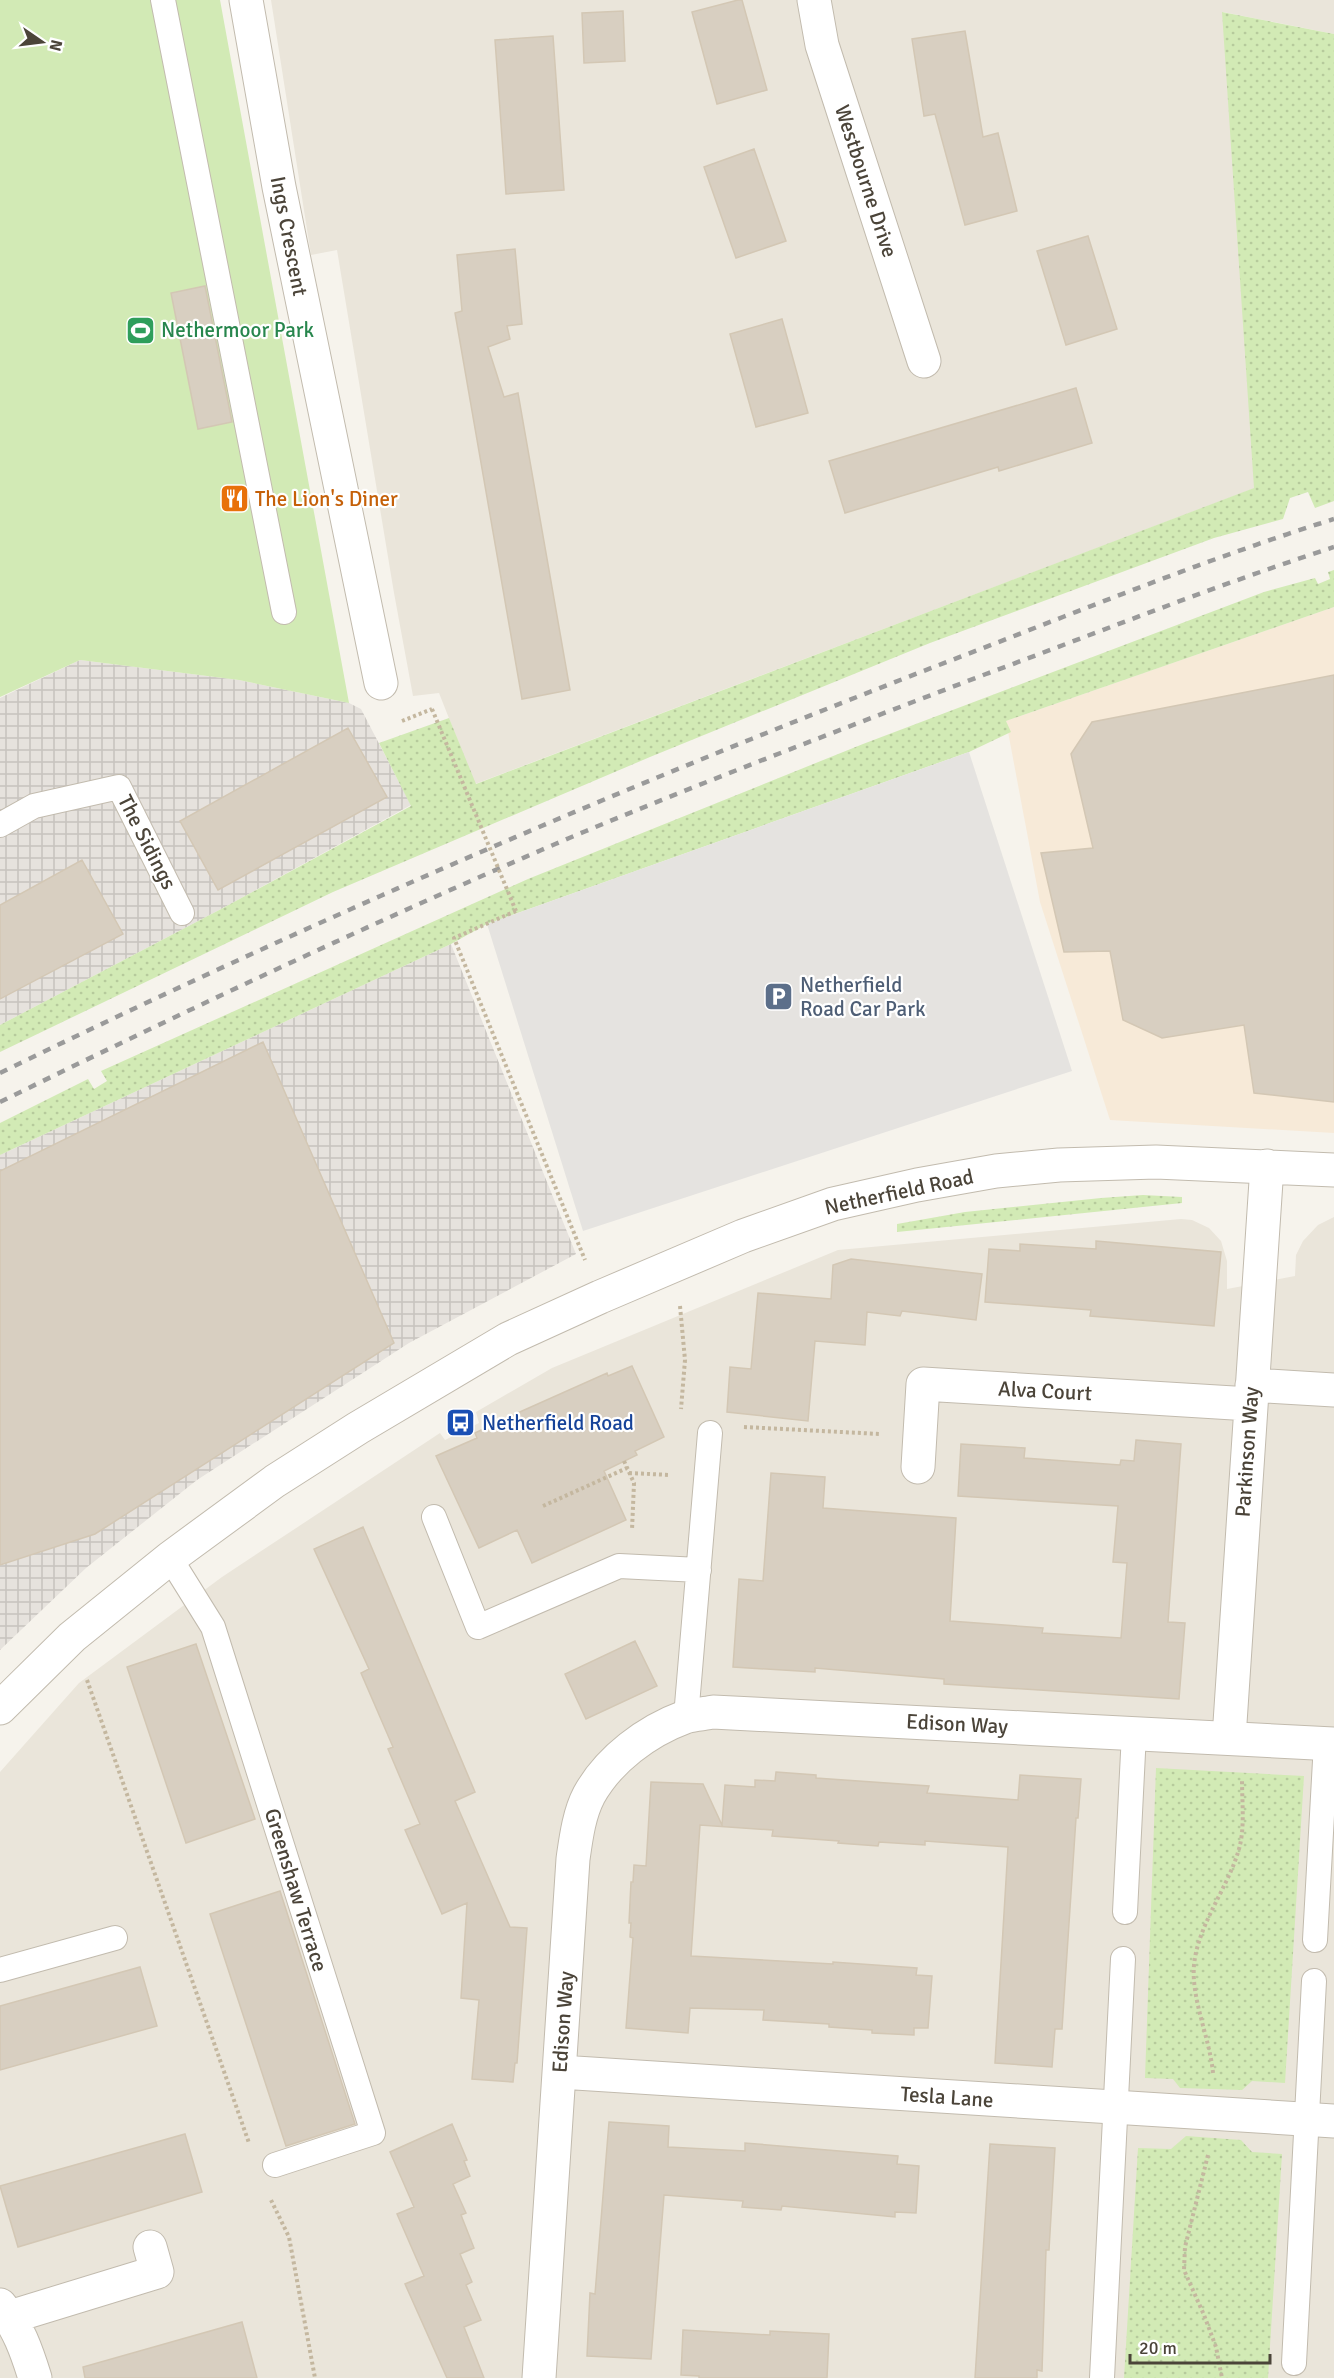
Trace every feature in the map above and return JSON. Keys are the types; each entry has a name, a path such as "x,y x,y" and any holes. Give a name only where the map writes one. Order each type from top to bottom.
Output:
{"street":[{"name":"Ings Crescent","path":"246,0 285,219 381,683"},
{"name":"Westbourne Drive","path":"814,0 822,45 924,361"},
{"name":"Netherfield Road","path":"0,1708 72,1637 170,1558 275,1481 358,1428 508,1339 743,1236 833,1204 917,1185 996,1171 1059,1165 1156,1162 1334,1170"},
{"name":"Parkinson Way","path":"1234,1738 1251,1394 1267,1166"},
{"name":"Alva Court","path":"919,1451 923,1384 1251,1394"},
{"path":"1251,1394 1334,1390"},
{"name":"Edison Way","path":"539,2378 573,1859 578,1827 588,1796 608,1769 630,1748 686,1717 713,1713 1330,1744"},
{"name":"Tesla Lane","path":"560,2072 1320,2120"},
{"path":"35,2378 29,2358 5,2311 157,2272 150,2247"}],"lane":[{"path":"163,0 284,612"},
{"name":"The Sidings","path":"0,825 34,806 119,787 182,913"},
{"path":"686,1717 710,1433"},
{"path":"434,1517 478,1627 619,1566 699,1570"},
{"name":"Greenshaw Terrace","path":"170,1558 213,1627 373,2133 275,2165"},
{"path":"1125,1912 1134,1733"},
{"path":"1315,1940 1330,1744"},
{"path":"0,1970 115,1938"},
{"path":"1102,2378 1123,1959"},
{"path":"1294,2363 1320,2120 1314,1981"}],"path":[{"path":"401,722 432,710 516,911 454,938 600,1297"},
{"path":"675,1265 685,1349 680,1413"},
{"path":"741,1427 919,1451"},
{"path":"624,1461 634,1483 629,1567"},
{"path":"543,1506 627,1468"},
{"path":"72,1637 250,2145"},
{"path":"1222,2378 1216,2347 1184,2270 1183,2259 1217,2115 1211,2056 1195,1987 1194,1965 1199,1943 1239,1848 1243,1806 1234,1738"},
{"path":"266,2190 289,2237 315,2378"}],"shaded area":[{"path":"271,0 1334,0 1334,34 1223,12 1255,488 475,784 439,693 413,696 337,250 311,255"},
{"path":"1334,607 1334,1133 1110,1120 1040,902 1006,721"},
{"path":"80,660 239,680 349,703 361,709 411,805 223,908 0,1025 0,698"},
{"name":"Netherfield Road Car Park","path":"969,752 1072,1071 583,1231 487,924"},
{"path":"451,944 576,1254 409,1343 197,1480 86,1568 0,1650 0,1155"},
{"path":"1334,1217 1334,2378 0,2378 0,1772 79,1683 222,1577 440,1433 445,1440 479,1423 476,1412 552,1368 838,1250 1181,1219 1192,1220 1209,1228 1221,1241 1227,1261 1227,1289 1295,1276 1296,1255 1303,1241 1318,1225"}],"green space":[{"name":"Nethermoor Park","path":"0,0 220,0 349,703 239,680 80,660 0,697"},
{"path":"1222,12 1334,34 1334,501 1315,508 1308,492 1290,498 1283,519 1214,538 930,643 650,757 333,892 0,1052 0,1025 411,806 379,743 449,718 476,784 1254,488"},
{"path":"1334,570 1334,607 1006,721 1011,732 969,752 487,924 451,944 0,1155 0,1123 88,1079 94,1089 107,1081 101,1071 528,879 863,744 1264,592 1315,578 1318,584 1330,579 1328,572"},
{"path":"1143,1195 1182,1197 1182,1203 897,1232 897,1224 965,1212"},
{"path":"1156,1768 1304,1776 1285,2083 1252,2081 1242,2090 1180,2088 1173,2079 1145,2078"},
{"path":"1186,2136 1241,2140 1252,2152 1282,2154 1268,2378 1124,2378 1138,2148 1171,2149"}],"building":[{"path":"742,0 767,90 717,104 692,12"},
{"path":"623,11 625,61 584,63 582,13"},
{"path":"965,31 983,137 998,133 1017,211 965,225 935,114 924,116 912,39"},
{"path":"553,36 564,190 506,194 495,40"},
{"path":"754,149 786,241 736,258 704,167"},
{"path":"1088,236 1117,329 1066,345 1037,251"},
{"path":"515,249 522,324 507,326 510,339 488,347 504,397 518,393 570,690 522,699 455,313 462,311 457,255"},
{"path":"205,286 232,422 198,429 171,293"},
{"path":"782,319 808,413 756,427 730,334"},
{"path":"1076,388 1092,443 999,471 998,467 845,513 829,461"},
{"path":"1334,675 1334,1102 1254,1093 1244,1025 1162,1038 1123,1020 1110,951 1064,952 1041,853 1093,848 1071,754 1092,722"},
{"path":"348,728 387,797 218,890 180,821"},
{"path":"82,860 123,934 0,999 0,905"},
{"path":"263,1042 394,1343 95,1534 0,1565 0,1171"},
{"path":"1096,1241 1221,1252 1214,1326 1090,1316 1091,1310 985,1302 989,1249 1020,1251 1020,1244 1096,1249"},
{"path":"851,1259 982,1274 976,1320 902,1311 900,1316 867,1312 865,1345 815,1341 808,1421 727,1412 730,1367 751,1369 758,1293 831,1299 833,1265"},
{"path":"632,1366 664,1437 635,1451 637,1455 604,1471 626,1520 532,1563 517,1530 479,1548 436,1456 477,1438 475,1433 522,1411 607,1373 608,1376"},
{"path":"1136,1440 1181,1444 1168,1622 1185,1623 1179,1699 944,1684 944,1679 815,1668 815,1672 733,1667 739,1579 763,1581 771,1473 825,1477 823,1508 956,1518 950,1621 1043,1628 1042,1633 1121,1638 1127,1563 1113,1562 1118,1506 958,1496 961,1444 1025,1448 1024,1458 1120,1465 1121,1460 1134,1461"},
{"path":"363,1527 475,1792 455,1801 510,1927 527,1928 517,2063 515,2063 513,2082 472,2079 479,2000 461,1998 467,1903 442,1914 405,1830 420,1824 388,1749 393,1747 361,1673 369,1669 314,1549"},
{"path":"635,1641 657,1686 586,1719 565,1674"},
{"path":"196,1644 255,1819 186,1843 127,1667"},
{"path":"776,1772 816,1775 816,1778 929,1786 927,1793 1018,1800 1020,1775 1081,1779 1078,1818 1076,1818 1062,2029 1055,2029 1052,2067 995,2063 1008,1847 925,1841 925,1845 879,1842 878,1846 772,1836 773,1830 700,1825 691,1956 917,1968 916,1975 932,1976 928,2028 914,2028 914,2035 872,2033 872,2030 829,2027 829,2024 763,2020 764,2010 690,2008 688,2033 626,2028 633,1938 630,1937 631,1923 629,1923 631,1882 633,1882 634,1865 646,1866 651,1782 703,1784 722,1825 725,1785 755,1787 755,1780 775,1781"},
{"path":"280,1891 355,2124 286,2146 210,1914"},
{"path":"140,1967 157,2026 0,2070 0,2006"},
{"path":"609,2122 669,2126 668,2147 745,2151 745,2143 898,2156 897,2164 919,2166 916,2213 895,2212 895,2217 782,2206 781,2210 742,2207 743,2201 664,2195 651,2359 587,2356 590,2293 595,2294"},
{"path":"452,2124 467,2160 464,2161 470,2176 453,2184 466,2213 461,2215 474,2248 460,2254 472,2282 466,2285 481,2320 464,2327 484,2378 447,2378 405,2284 424,2276 397,2214 414,2207 390,2152"},
{"path":"185,2134 202,2192 18,2247 0,2186"},
{"path":"990,2144 1055,2148 1049,2250 1046,2250 1042,2371 1037,2370 1037,2378 975,2378"},
{"path":"242,2322 257,2378 85,2378 83,2367"},
{"path":"683,2330 770,2335 770,2331 829,2334 827,2378 699,2378 699,2376 681,2375"}],"railway":[{"path":"0,1073 115,1017 348,910 583,809 820,712 1086,608 1234,552 1334,519"},
{"path":"0,1102 285,965 574,836 986,674 1334,547"}],"place":[{"name":"Nethermoor Park","path":"140,330"},
{"name":"The Lion's Diner","path":"234,499"},
{"name":"Netherfield Road Car Park","path":"779,997"},
{"name":"Netherfield Road","path":"461,1423"}]}
